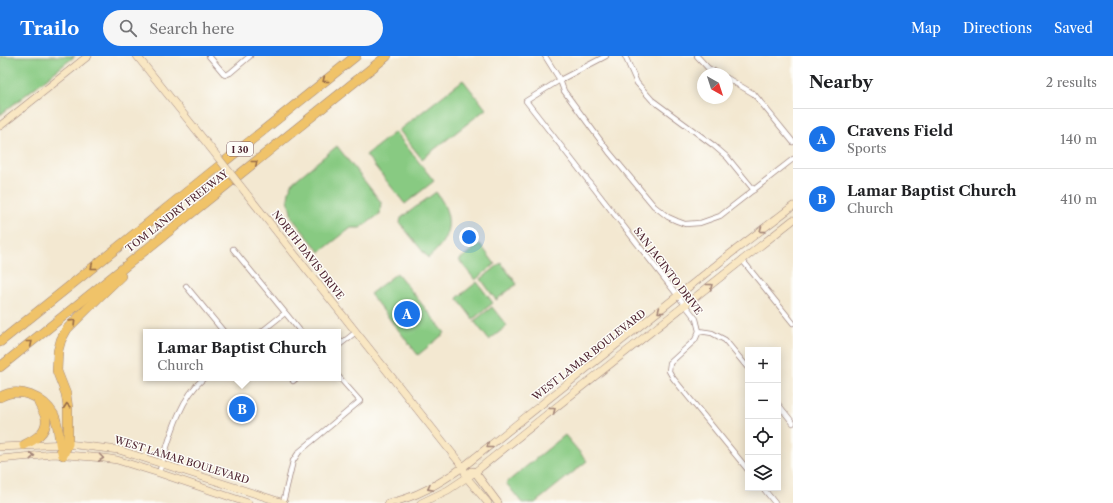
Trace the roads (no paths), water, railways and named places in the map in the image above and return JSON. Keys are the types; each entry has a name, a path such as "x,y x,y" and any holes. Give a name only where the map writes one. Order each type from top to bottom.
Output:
{"highway":[{"name":"TOM LANDRY FREEWAY","path":"0,342 356,56"},
{"name":"TOM LANDRY FREEWAY","path":"0,367 387,56"},
{"path":"62,455 68,444 68,408 66,394 58,371 58,351 66,329 98,298 214,196"},
{"path":"0,334 58,296"},
{"path":"0,397 14,393 26,394 36,398 49,408 57,425 62,455"},
{"path":"24,445 36,439 43,430 46,420 36,398"}],"main road":[{"path":"0,126 88,56"},
{"name":"NORTH DAVIS DRIVE","path":"138,56 463,467 468,478 487,502"},
{"name":"WEST LAMAR BOULEVARD","path":"388,503 425,490 443,481 463,467 730,254 793,206"},
{"name":"WEST LAMAR BOULEVARD","path":"421,503 448,490 468,478 793,220"},
{"path":"649,320 656,328"},
{"name":"WEST LAMAR BOULEVARD","path":"0,447 68,444 120,450 283,503"},
{"name":"WEST LAMAR BOULEVARD","path":"0,459 54,454 111,459 159,473 248,503"},
{"name":"NORTH DAVIS DRIVE","path":"463,467 475,472"},
{"path":"475,472 498,503"}],"street":[{"path":"209,56 225,75 230,73 250,56"},
{"path":"545,56 560,80 564,91 609,152 654,206 668,217 685,224 709,221 720,216 793,159"},
{"path":"560,80 606,56"},
{"path":"625,56 637,83 652,100 727,157 754,190"},
{"path":"698,56 708,68"},
{"name":"SAN JACINTO DRIVE","path":"560,80 526,101 696,319 699,331 695,340 670,363 669,371 673,378 745,466"},
{"path":"733,82 754,94 793,142"},
{"path":"233,249 298,329"},
{"path":"743,261 793,323"},
{"path":"186,286 222,329"},
{"path":"265,329 285,313"},
{"path":"699,331 712,332 725,340 745,364"},
{"path":"341,344 356,332"},
{"path":"283,503 293,461 299,452 360,401 341,379"},
{"path":"159,473 182,408 188,396 201,381"},
{"path":"781,408 793,423"},
{"path":"765,491 775,503"}],"place":[{"name":"Cravens Field","path":"407,314"},
{"name":"Lamar Baptist Church","path":"242,409"}]}
